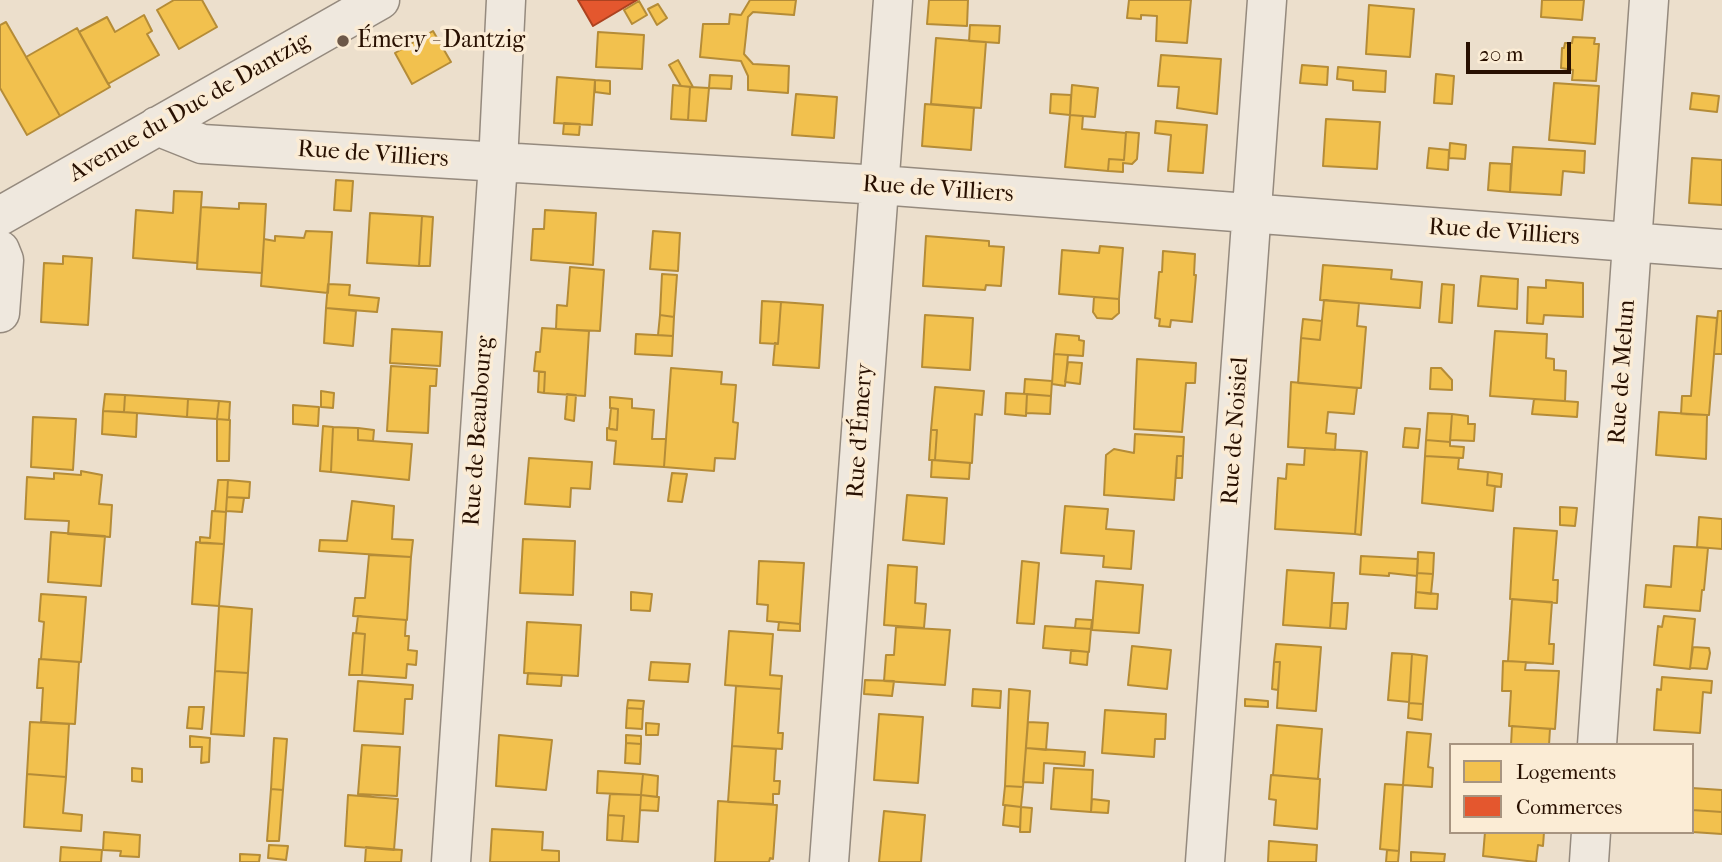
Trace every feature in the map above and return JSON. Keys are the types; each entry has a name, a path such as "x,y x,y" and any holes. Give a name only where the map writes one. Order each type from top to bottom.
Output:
{"street":[{"name":"Avenue du Duc de Dantzig","path":"0,216 380,0"},
{"name":"Rue de Beaubourg","path":"451,862 498,163 506,0"},
{"name":"Rue d'Émery","path":"829,862 893,0"},
{"name":"Rue de Noisiel","path":"1205,862 1267,0"},
{"name":"Rue de Melun","path":"1597,743 1649,0"},
{"name":"Rue de Villiers","path":"158,126 202,144 880,185 1722,249"},
{"path":"0,250 4,260 0,313"},
{"path":"1589,862 1591,834"}],"building: Logements":[{"path":"174,0 202,0 217,27 179,49 157,10"},
{"path":"750,0 796,0 794,15 753,12 748,17 744,54 753,64 789,66 788,93 748,90 748,76 741,61 700,57 703,24 729,24 730,14 741,15"},
{"path":"929,0 968,0 967,26 927,24"},
{"path":"1129,0 1191,0 1187,43 1156,41 1157,16 1127,18"},
{"path":"1542,0 1584,0 1582,20 1541,17"},
{"path":"639,1 647,15 632,24 624,10"},
{"path":"658,4 667,18 657,25 648,9"},
{"path":"1369,5 1414,9 1410,57 1366,54"},
{"path":"144,15 152,31 147,34 159,55 108,84 79,32 107,17 115,32"},
{"path":"6,22 60,116 27,135 0,88 0,25"},
{"path":"970,25 1000,26 999,43 969,41"},
{"path":"77,28 110,87 60,116 26,57"},
{"path":"433,31 451,62 412,84 395,53"},
{"path":"598,32 644,35 642,69 596,67"},
{"path":"1573,37 1595,38 1594,44 1599,44 1596,81 1572,80 1573,70 1561,68 1562,48 1565,43 1572,43"},
{"path":"936,38 986,42 981,108 931,104"},
{"path":"1161,55 1221,59 1217,114 1177,108 1179,87 1158,86"},
{"path":"678,60 693,87 681,86 669,65"},
{"path":"1302,65 1328,67 1327,85 1300,83"},
{"path":"1338,67 1386,71 1385,92 1353,90 1353,81 1337,79"},
{"path":"1436,74 1454,76 1452,104 1434,103"},
{"path":"710,75 732,76 731,89 709,88"},
{"path":"557,77 595,80 592,125 554,123"},
{"path":"595,80 610,81 610,94 595,92"},
{"path":"1554,83 1599,86 1595,144 1549,140"},
{"path":"673,85 690,87 688,120 671,119"},
{"path":"1072,85 1098,88 1095,117 1070,115"},
{"path":"690,87 709,88 706,121 688,120"},
{"path":"1692,93 1719,96 1717,112 1690,109"},
{"path":"796,94 837,97 834,138 792,135"},
{"path":"1051,94 1071,95 1070,115 1050,113"},
{"path":"925,104 974,108 971,150 922,146"},
{"path":"1070,115 1083,116 1082,129 1126,133 1124,160 1109,159 1108,171 1065,167"},
{"path":"1326,119 1380,122 1377,169 1323,166"},
{"path":"1156,121 1207,125 1203,173 1168,171 1171,135 1155,133"},
{"path":"564,123 580,124 579,135 563,134"},
{"path":"1126,132 1139,133 1137,159 1132,164 1123,163 1123,172 1108,171 1109,159 1124,160"},
{"path":"1450,143 1466,145 1465,159 1449,158"},
{"path":"1513,147 1585,151 1584,173 1563,171 1561,195 1510,192"},
{"path":"1429,148 1449,150 1448,170 1427,168"},
{"path":"1692,158 1722,160 1722,205 1689,203"},
{"path":"1490,163 1511,164 1510,192 1488,190"},
{"path":"336,180 353,181 351,211 334,210"},
{"path":"174,191 202,192 197,263 133,258 136,210 173,213"},
{"path":"239,203 266,204 262,273 197,269 201,207 239,209"},
{"path":"545,210 596,213 593,265 531,260 533,229 544,229"},
{"path":"370,213 422,216 419,266 367,263"},
{"path":"422,216 433,217 430,266 419,266"},
{"path":"306,231 332,232 328,293 261,286 264,239 275,241 275,236 304,238"},
{"path":"653,231 680,233 678,271 650,269"},
{"path":"926,236 989,241 989,246 1004,247 1001,286 986,285 985,290 923,286"},
{"path":"1100,246 1123,248 1119,299 1059,294 1062,250 1099,253"},
{"path":"1163,251 1195,254 1192,322 1171,320 1170,327 1159,326 1160,319 1155,318"},
{"path":"63,256 92,258 88,325 41,322 44,263 63,264"},
{"path":"1323,265 1392,270 1391,279 1422,282 1420,308 1320,300"},
{"path":"570,267 604,270 600,331 556,329 557,305 567,306"},
{"path":"662,274 677,275 674,317 660,315"},
{"path":"1481,276 1518,279 1517,309 1478,306"},
{"path":"1546,280 1583,283 1583,317 1544,315 1543,324 1527,323 1528,287 1546,288"},
{"path":"328,284 350,285 349,295 379,298 377,312 326,308"},
{"path":"1442,284 1454,285 1452,323 1439,322"},
{"path":"1094,297 1119,299 1119,313 1112,319 1097,318 1093,312"},
{"path":"1324,300 1359,303 1357,326 1366,327 1361,388 1298,383 1301,338 1320,340"},
{"path":"762,301 781,302 778,344 760,343"},
{"path":"781,302 823,305 819,368 773,365 775,343 778,344"},
{"path":"326,308 356,311 353,346 324,343"},
{"path":"1718,311 1722,311 1722,354 1714,354"},
{"path":"660,315 674,317 673,336 658,335"},
{"path":"925,315 973,318 970,370 922,367"},
{"path":"1697,316 1717,318 1709,415 1681,414 1682,396 1691,396"},
{"path":"1303,319 1322,321 1320,340 1301,338"},
{"path":"542,328 589,331 585,396 544,393 545,372 534,371 536,352 540,352"},
{"path":"392,329 442,332 440,366 390,363"},
{"path":"1495,331 1547,334 1546,358 1554,359 1554,370 1566,371 1565,401 1490,396"},
{"path":"636,334 673,336 672,356 635,354"},
{"path":"1056,334 1079,336 1079,340 1084,341 1083,356 1054,354"},
{"path":"1054,354 1068,355 1065,386 1052,384"},
{"path":"1137,359 1196,363 1195,383 1186,383 1182,432 1134,429"},
{"path":"1068,362 1082,363 1080,384 1065,382"},
{"path":"391,366 437,369 436,386 430,386 428,433 387,431"},
{"path":"671,368 722,372 721,384 736,385 733,422 738,423 735,459 715,458 714,471 664,467"},
{"path":"1431,368 1441,368 1452,380 1452,390 1430,389"},
{"path":"539,372 545,372 544,393 538,392"},
{"path":"1025,379 1052,381 1051,396 1024,394"},
{"path":"1291,382 1357,388 1354,414 1328,412 1326,433 1336,434 1335,450 1288,447"},
{"path":"935,387 984,391 982,415 975,414 972,463 935,460 937,430 931,430"},
{"path":"321,391 334,393 333,408 321,407"},
{"path":"1006,393 1027,394 1026,416 1005,414"},
{"path":"105,394 125,395 124,412 103,411"},
{"path":"567,394 576,395 574,421 565,419"},
{"path":"1027,394 1051,396 1050,414 1026,413"},
{"path":"125,395 188,399 187,417 124,412"},
{"path":"610,397 632,399 632,408 654,410 652,439 666,439 664,467 614,464 616,441 607,440 607,428 617,430 618,409 610,408"},
{"path":"188,399 219,401 217,419 187,417"},
{"path":"1534,399 1578,402 1577,417 1532,414"},
{"path":"219,401 230,402 229,420 217,419"},
{"path":"293,405 319,407 318,426 293,424"},
{"path":"611,408 618,409 617,430 609,429"},
{"path":"103,411 137,413 136,437 102,434"},
{"path":"1659,412 1707,415 1706,459 1656,455"},
{"path":"1428,413 1452,414 1450,442 1426,440"},
{"path":"1452,414 1468,416 1468,424 1475,424 1474,441 1450,440"},
{"path":"33,417 76,419 73,470 31,467"},
{"path":"217,419 230,420 229,461 217,461"},
{"path":"323,426 333,427 331,472 320,471"},
{"path":"333,427 358,428 358,440 412,444 409,480 331,472"},
{"path":"358,428 374,430 373,441 358,440"},
{"path":"1405,428 1420,429 1418,448 1403,447"},
{"path":"931,430 937,430 935,460 929,460"},
{"path":"1135,434 1184,437 1183,456 1177,456 1174,500 1104,495 1106,455 1114,449 1134,453"},
{"path":"1426,440 1450,442 1450,446 1464,447 1463,458 1425,456"},
{"path":"1305,448 1361,451 1355,534 1275,529 1278,478 1286,479 1287,464 1304,465"},
{"path":"1361,451 1367,452 1361,535 1355,534"},
{"path":"1177,456 1183,456 1182,478 1176,478"},
{"path":"1425,456 1459,458 1458,469 1488,472 1487,485 1495,486 1493,511 1422,503"},
{"path":"529,458 592,462 590,489 571,488 570,507 525,504"},
{"path":"932,460 970,463 969,479 931,477"},
{"path":"81,471 102,475 99,504 112,505 110,537 68,534 69,521 25,519 27,477 54,479 54,473 81,475"},
{"path":"1488,472 1502,474 1501,487 1487,485"},
{"path":"672,473 687,474 682,502 668,501"},
{"path":"218,480 228,480 226,512 215,511"},
{"path":"228,480 250,482 249,498 227,497"},
{"path":"907,495 947,498 944,544 903,540"},
{"path":"227,497 244,498 242,512 226,511"},
{"path":"352,501 394,506 392,539 413,540 411,557 319,551 320,540 347,541"},
{"path":"1065,506 1108,509 1106,529 1134,531 1131,569 1103,567 1104,556 1061,553"},
{"path":"1560,507 1577,508 1575,526 1560,525"},
{"path":"212,511 226,512 224,544 200,543 200,537 210,538"},
{"path":"1699,517 1722,519 1722,549 1697,547"},
{"path":"1514,528 1557,531 1553,580 1558,580 1557,603 1510,599"},
{"path":"51,532 105,536 101,586 48,582"},
{"path":"523,539 575,541 573,595 520,593"},
{"path":"196,542 224,544 219,606 192,604"},
{"path":"1674,546 1708,548 1700,611 1644,607 1646,585 1671,587"},
{"path":"1418,552 1434,553 1433,574 1417,573"},
{"path":"369,555 411,557 407,620 353,616 355,598 365,598"},
{"path":"1361,556 1418,559 1417,576 1360,574"},
{"path":"759,561 804,563 800,624 767,621 768,605 757,604"},
{"path":"1022,561 1039,563 1034,624 1017,623"},
{"path":"888,565 917,567 915,603 926,604 924,628 884,625"},
{"path":"1287,570 1334,573 1330,628 1283,625"},
{"path":"1417,573 1433,574 1431,594 1416,592"},
{"path":"1096,581 1143,585 1139,633 1092,630"},
{"path":"631,592 652,594 650,611 631,610"},
{"path":"1416,592 1438,594 1437,609 1415,608"},
{"path":"41,594 86,597 81,662 41,659 44,622 39,621"},
{"path":"1512,599 1552,602 1549,644 1554,644 1553,664 1508,661"},
{"path":"1332,603 1348,603 1346,629 1330,628"},
{"path":"219,606 252,609 248,673 215,671"},
{"path":"358,616 406,620 408,650 417,651 416,665 407,664 406,678 362,675 365,634 356,633"},
{"path":"1664,616 1695,619 1690,669 1654,665 1658,626 1662,627"},
{"path":"1076,619 1092,620 1091,629 1075,628"},
{"path":"527,622 581,625 578,676 524,673"},
{"path":"779,622 800,624 800,631 778,630"},
{"path":"1045,626 1091,629 1089,652 1043,648"},
{"path":"896,627 950,630 945,685 884,681 886,655 894,655"},
{"path":"729,631 773,634 770,675 782,676 781,689 725,685"},
{"path":"353,633 365,634 362,675 349,675"},
{"path":"1276,644 1321,647 1316,711 1277,708 1280,662 1274,662"},
{"path":"1132,646 1171,650 1167,689 1128,685"},
{"path":"1693,647 1709,648 1707,669 1690,668"},
{"path":"1071,650 1088,652 1087,665 1070,663"},
{"path":"1392,653 1412,654 1409,702 1388,700"},
{"path":"1412,654 1427,656 1423,704 1409,703"},
{"path":"39,659 79,662 75,724 41,722 43,688 37,688"},
{"path":"1503,661 1526,662 1525,670 1559,671 1555,729 1509,726 1511,691 1502,691"},
{"path":"651,662 690,664 688,682 649,680"},
{"path":"1274,662 1280,662 1278,690 1272,689"},
{"path":"215,671 248,673 244,736 211,734"},
{"path":"528,673 562,675 561,686 527,684"},
{"path":"1662,677 1712,681 1711,693 1703,692 1700,733 1654,730 1657,689 1661,690"},
{"path":"865,680 894,681 892,696 864,694"},
{"path":"358,681 413,685 412,699 405,699 403,734 354,731"},
{"path":"736,686 781,689 778,733 783,733 782,749 732,746"},
{"path":"973,689 1001,691 1000,708 972,706"},
{"path":"1009,689 1030,691 1023,787 1005,786"},
{"path":"1245,699 1268,701 1268,707 1245,706"},
{"path":"628,700 644,701 643,709 627,708"},
{"path":"1409,703 1423,704 1422,720 1408,718"},
{"path":"189,707 204,707 202,729 187,728"},
{"path":"627,708 643,709 642,729 626,728"},
{"path":"1105,710 1166,714 1165,739 1155,739 1154,757 1102,753"},
{"path":"879,714 923,717 918,783 874,780"},
{"path":"30,722 69,724 66,777 27,774"},
{"path":"1028,722 1048,723 1046,750 1026,748"},
{"path":"646,723 659,724 658,735 646,735"},
{"path":"1277,725 1322,729 1318,779 1273,775"},
{"path":"1512,726 1550,729 1549,743 1511,743"},
{"path":"1407,732 1431,734 1428,767 1433,768 1432,787 1403,785"},
{"path":"499,735 552,740 546,790 496,786"},
{"path":"626,735 641,736 641,744 626,743"},
{"path":"190,736 210,738 209,762 201,763 202,747 190,747"},
{"path":"274,738 287,739 283,790 271,789"},
{"path":"626,743 641,744 640,764 625,763"},
{"path":"362,745 400,747 397,796 358,794"},
{"path":"732,746 776,749 774,781 780,781 779,794 773,794 773,804 728,802"},
{"path":"1026,748 1085,752 1084,766 1044,763 1043,783 1023,782"},
{"path":"132,768 142,769 142,782 132,781"},
{"path":"1054,768 1093,770 1091,812 1051,809"},
{"path":"598,771 643,774 641,795 597,793"},
{"path":"27,774 66,777 63,813 82,815 81,831 24,827"},
{"path":"643,774 658,776 657,797 641,795"},
{"path":"1271,775 1320,779 1317,829 1274,825 1276,800 1269,799"},
{"path":"1385,784 1403,785 1399,851 1380,849"},
{"path":"1005,786 1023,787 1021,807 1003,805"},
{"path":"1694,788 1722,790 1722,812 1694,810"},
{"path":"271,789 283,790 279,841 267,841"},
{"path":"610,794 641,795 638,842 622,841 624,816 608,815"},
{"path":"348,795 398,799 394,850 345,846"},
{"path":"641,795 659,797 658,811 640,810"},
{"path":"1092,799 1109,801 1108,813 1091,812"},
{"path":"718,801 777,805 773,859 770,858 769,862 715,862"},
{"path":"1005,805 1021,807 1020,827 1003,825"},
{"path":"1021,807 1032,808 1030,832 1020,832"},
{"path":"1694,810 1722,812 1722,834 1694,832"},
{"path":"884,811 925,815 921,862 879,862"},
{"path":"608,815 624,816 622,841 607,840"},
{"path":"492,829 543,832 542,850 559,851 559,862 490,862"},
{"path":"104,832 140,835 139,857 120,856 121,851 103,850"},
{"path":"1485,834 1544,834 1543,846 1538,845 1536,862 1483,856"},
{"path":"1269,841 1317,845 1316,862 1268,862"},
{"path":"269,845 288,846 286,860 268,858"},
{"path":"61,847 102,850 101,862 60,862"},
{"path":"366,847 402,850 401,862 365,862"},
{"path":"1387,850 1399,851 1398,862 1386,862"},
{"path":"1411,852 1445,854 1444,862 1411,862"},
{"path":"240,854 260,855 259,862 240,862"}],"building: Commerces":[{"path":"578,0 637,0 593,26"}],"place":[{"name":"Émery - Dantzig","path":"343,41"}]}
